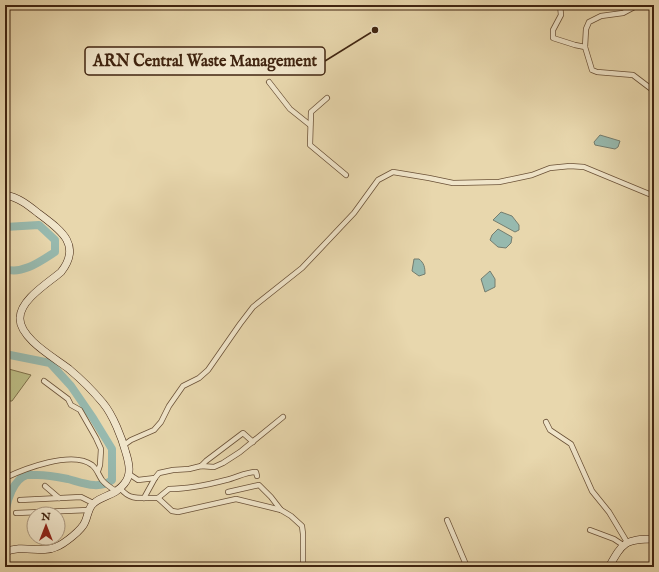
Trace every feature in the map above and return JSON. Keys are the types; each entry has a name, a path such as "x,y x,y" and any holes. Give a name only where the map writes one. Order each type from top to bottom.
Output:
{"main road":[{"path":"5,195 17,198 56,227 66,237 70,252 65,267 61,272 28,300 22,308 20,318 22,329 34,342 80,380 104,405 124,445 128,459 129,474 125,484 118,490 93,503 82,527 56,547 48,549 18,548 5,552"},
{"path":"609,567 619,549 625,544 635,539 654,539"}],"street":[{"path":"560,5 561,15 553,30 552,38 586,47"},
{"path":"638,5 623,12 601,16 589,22 586,29 586,47 592,70 597,72 633,75 654,91"},
{"path":"269,82 290,109 310,125"},
{"path":"328,98 311,112 310,145 346,175"},
{"path":"124,445 131,440 154,430 161,422 169,406 183,386 199,378 208,370 253,307 302,268 354,213 382,176 393,172 453,183 499,182 532,175 550,168 570,166 584,167 654,196"},
{"path":"44,381 68,399 71,405 80,410 101,449 98,471"},
{"path":"144,498 159,473 201,466 214,467 223,463 253,442 283,417"},
{"path":"546,422 550,430 571,444 592,491 609,512 625,544"},
{"path":"201,466 243,433 253,442"},
{"path":"5,478 33,466 66,460 78,460 88,463 98,471 108,487 118,490 131,498 137,499 158,498 169,489 184,489 227,480 250,472 256,472 257,476"},
{"path":"129,474 138,480 155,478"},
{"path":"228,492 259,485 281,510"},
{"path":"45,486 59,498"},
{"path":"20,500 81,497 93,503"},
{"path":"158,498 172,511 178,512 236,499 281,510 291,516 302,526 302,567"},
{"path":"16,513 89,510"},
{"path":"447,520 467,567"},
{"path":"590,530 625,544"}],"green space":[{"path":"5,368 31,375 12,401 5,401"}],"water":[{"path":"600,135 620,141 618,147 615,149 595,145 594,142"},
{"path":"501,212 512,216 519,225 519,230 515,232 493,220"},
{"path":"498,229 512,237 511,243 506,248 498,247 490,240 492,235"},
{"path":"414,259 419,259 422,262 425,274 419,276 412,271"},
{"path":"490,271 495,279 495,287 485,292 481,279"}],"waterway":[{"path":"5,227 39,225 55,240 55,252 38,263 25,269 5,269"},
{"path":"5,354 50,363 71,386 112,449 112,480 102,485 91,485 52,476 27,475 22,477 14,486 7,503 5,514"}],"place":[{"name":"ARN Central Waste Management","path":"375,30"}]}
